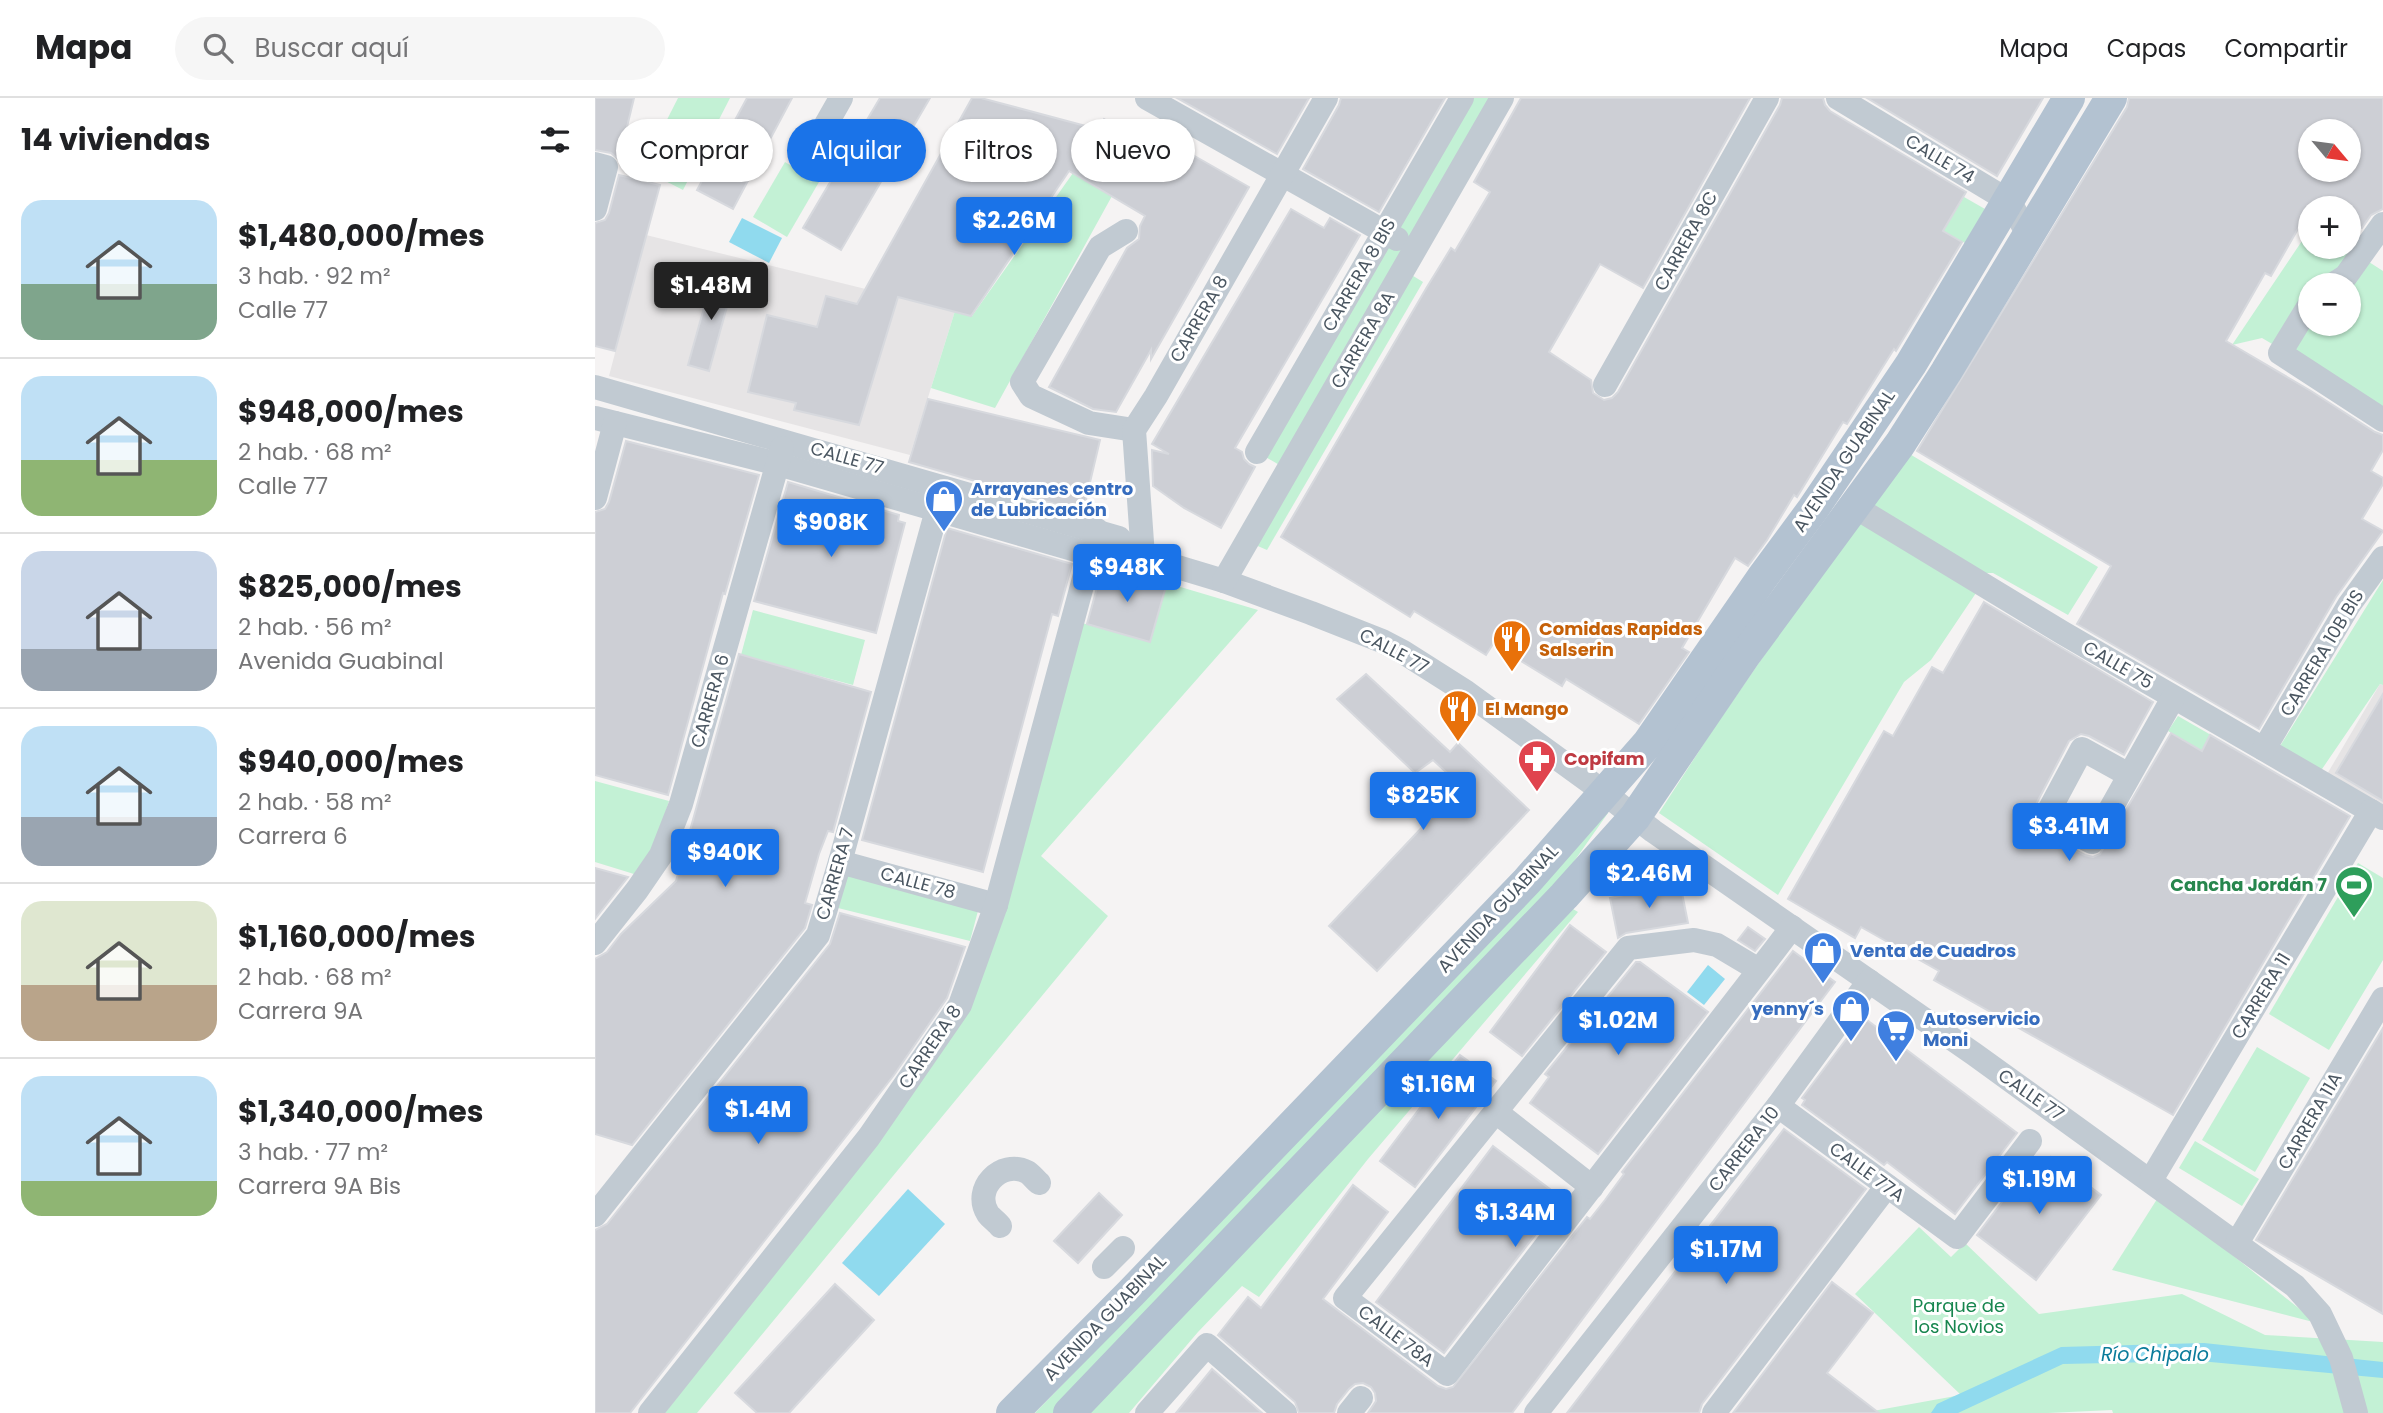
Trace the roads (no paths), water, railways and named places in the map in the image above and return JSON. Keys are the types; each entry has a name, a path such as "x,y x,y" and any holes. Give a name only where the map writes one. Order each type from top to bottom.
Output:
{"main road":[{"name":"AVENIDA GUABINAL","path":"1012,1413 1517,891 1648,743 1911,365 2069,98"},
{"name":"AVENIDA GUABINAL","path":"1069,1413 1555,906 1635,817 1745,654 1900,444 2111,98"}],"street":[{"path":"829,119 841,98"},
{"path":"1147,98 1415,250"},
{"name":"CARRERA 8","path":"1134,430 1327,98"},
{"name":"CARRERA 8 BIS","path":"1257,452 1461,98"},
{"name":"CARRERA 8A","path":"1224,582 1502,98"},
{"name":"CARRERA 8C","path":"1605,384 1766,98"},
{"name":"CALLE 74","path":"1838,98 2009,201 2028,234"},
{"path":"595,164 606,167 595,209"},
{"path":"2348,273 2383,224"},
{"path":"1126,231 1100,247 1021,382 1031,396 1089,423 1134,430 1137,554"},
{"path":"2298,324 2280,353 2383,420"},
{"name":"CALLE 77","path":"595,387 785,440 1094,542 1114,561 1137,554 1224,582 1311,612 1403,652 1466,692 1635,817 2151,1180 2295,1286 2320,1314 2330,1334 2341,1358 2356,1413"},
{"path":"595,498 605,420"},
{"name":"CALLE 77","path":"605,420 778,464 937,510 1094,542"},
{"name":"CARRERA 6","path":"595,943 661,855 681,804 785,440"},
{"name":"CALLE 75","path":"1855,507 2173,698 2377,815"},
{"name":"CARRERA 7","path":"595,1215 818,935 937,510"},
{"name":"CARRERA 8","path":"650,1413 869,1136 960,1006 996,905 1094,542"},
{"name":"CARRERA 10B BIS","path":"2264,749 2349,605 2383,558"},
{"path":"2129,775 2082,749 2045,818 2092,842 2173,698"},
{"name":"CARRERA 11","path":"2151,1180 2377,815"},
{"name":"CALLE 78","path":"840,862 996,905"},
{"path":"1759,970 1717,945 1694,940 1628,948 1496,1112 1592,1187 1759,970 1792,927"},
{"name":"CARRERA 10","path":"1536,1413 1778,1107 1869,981"},
{"name":"CARRERA 11A","path":"2237,1243 2383,999"},
{"name":"CALLE 77A","path":"1778,1107 1957,1237 2030,1141"},
{"name":"CALLE 78A","path":"1496,1112 1345,1298 1447,1374 1592,1187"},
{"path":"1000,1226 988,1214 983,1199 987,1184 998,1172 1013,1168 1028,1172 1039,1183"},
{"path":"1714,1413 1887,1186"},
{"path":"1104,1268 1123,1248"},
{"path":"1147,1413 1207,1345 1285,1413"}],"water":[{"path":"742,218 782,238 769,263 729,242"},
{"path":"1708,965 1725,979 1704,1005 1687,992"},
{"path":"908,1189 945,1224 879,1296 842,1263"},
{"name":"Río Chipalo","path":"2204,1343 2383,1362 2383,1378 2200,1361 2063,1364 1958,1413 1931,1413 1937,1404 2061,1347"}],"place":[{"name":"Arrayanes centro de Lubricación","path":"944,533"},
{"name":"Comidas Rapidas Salserin","path":"1512,673"},
{"name":"El Mango","path":"1458,743"},
{"name":"Copifam","path":"1537,793"},
{"name":"Cancha Jordán 7","path":"2354,919"},
{"name":"Venta de Cuadros","path":"1823,985"},
{"name":"yenny´s","path":"1851,1043"},
{"name":"Autoservicio Moni","path":"1896,1063"}],"park label":[{"name":"Parque de los Novios","path":"1959,1316"}]}
